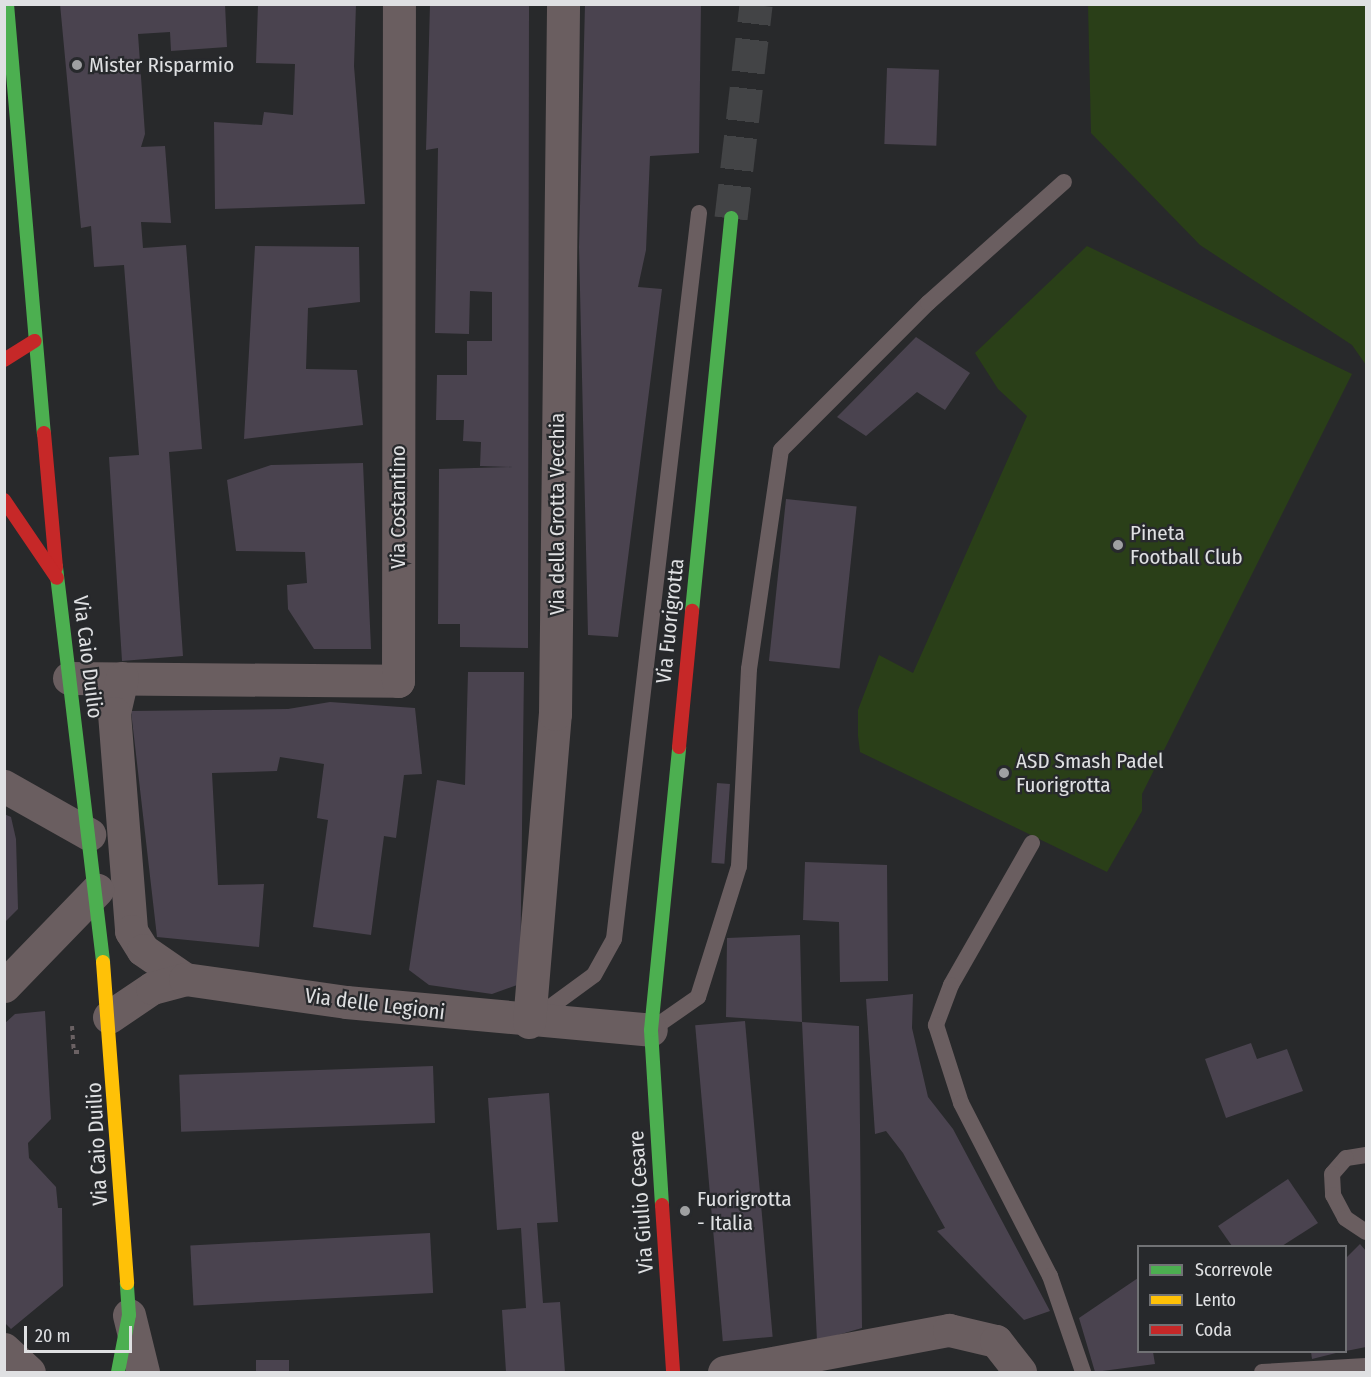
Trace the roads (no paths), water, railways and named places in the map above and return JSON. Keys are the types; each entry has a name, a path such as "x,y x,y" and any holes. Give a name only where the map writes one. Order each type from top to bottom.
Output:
{"main road":[{"name":"Via Caio Duilio","path":"7,4 33,341 57,578 97,890 109,1017 129,1315 118,1372"},
{"name":"Via Fuorigrotta","path":"651,1030 731,218"},
{"path":"4,360 33,341"},
{"path":"4,500 57,578"},
{"name":"Via Giulio Cesare","path":"651,1030 673,1372"}],"street":[{"name":"Via Costantino","path":"69,678 398,681 399,4"},
{"name":"Via della Grotta Vecchia","path":"529,1022 555,714 563,4"},
{"path":"122,678 114,713 131,931 143,950 184,979"},
{"path":"4,786 89,834"},
{"path":"4,986 97,890"},
{"name":"Via delle Legioni","path":"109,1017 152,988 184,979 529,1022 651,1030"},
{"path":"129,1315 143,1372"},
{"path":"724,1372 949,1330 996,1341 1020,1372"},
{"path":"4,1349 29,1372"}],"lane":[{"path":"651,1030 698,997 739,866 749,669 781,450 928,303 1064,182"},
{"path":"529,1022 594,975 614,939 699,213"},
{"path":"1032,843 951,985 936,1025 961,1103 1050,1276 1083,1372"},
{"path":"1366,1155 1346,1158 1332,1174 1333,1195 1345,1218 1366,1232"},
{"path":"1262,1372 1366,1366"}],"tunnel":[{"path":"731,218 756,4"}],"place":[{"name":"Mister Risparmio","path":"77,65"},
{"name":"Pineta Football Club","path":"1118,545"},
{"name":"ASD Smash Padel Fuorigrotta","path":"1004,773"},
{"name":"Fuorigrotta - Italia","path":"685,1211"}]}
